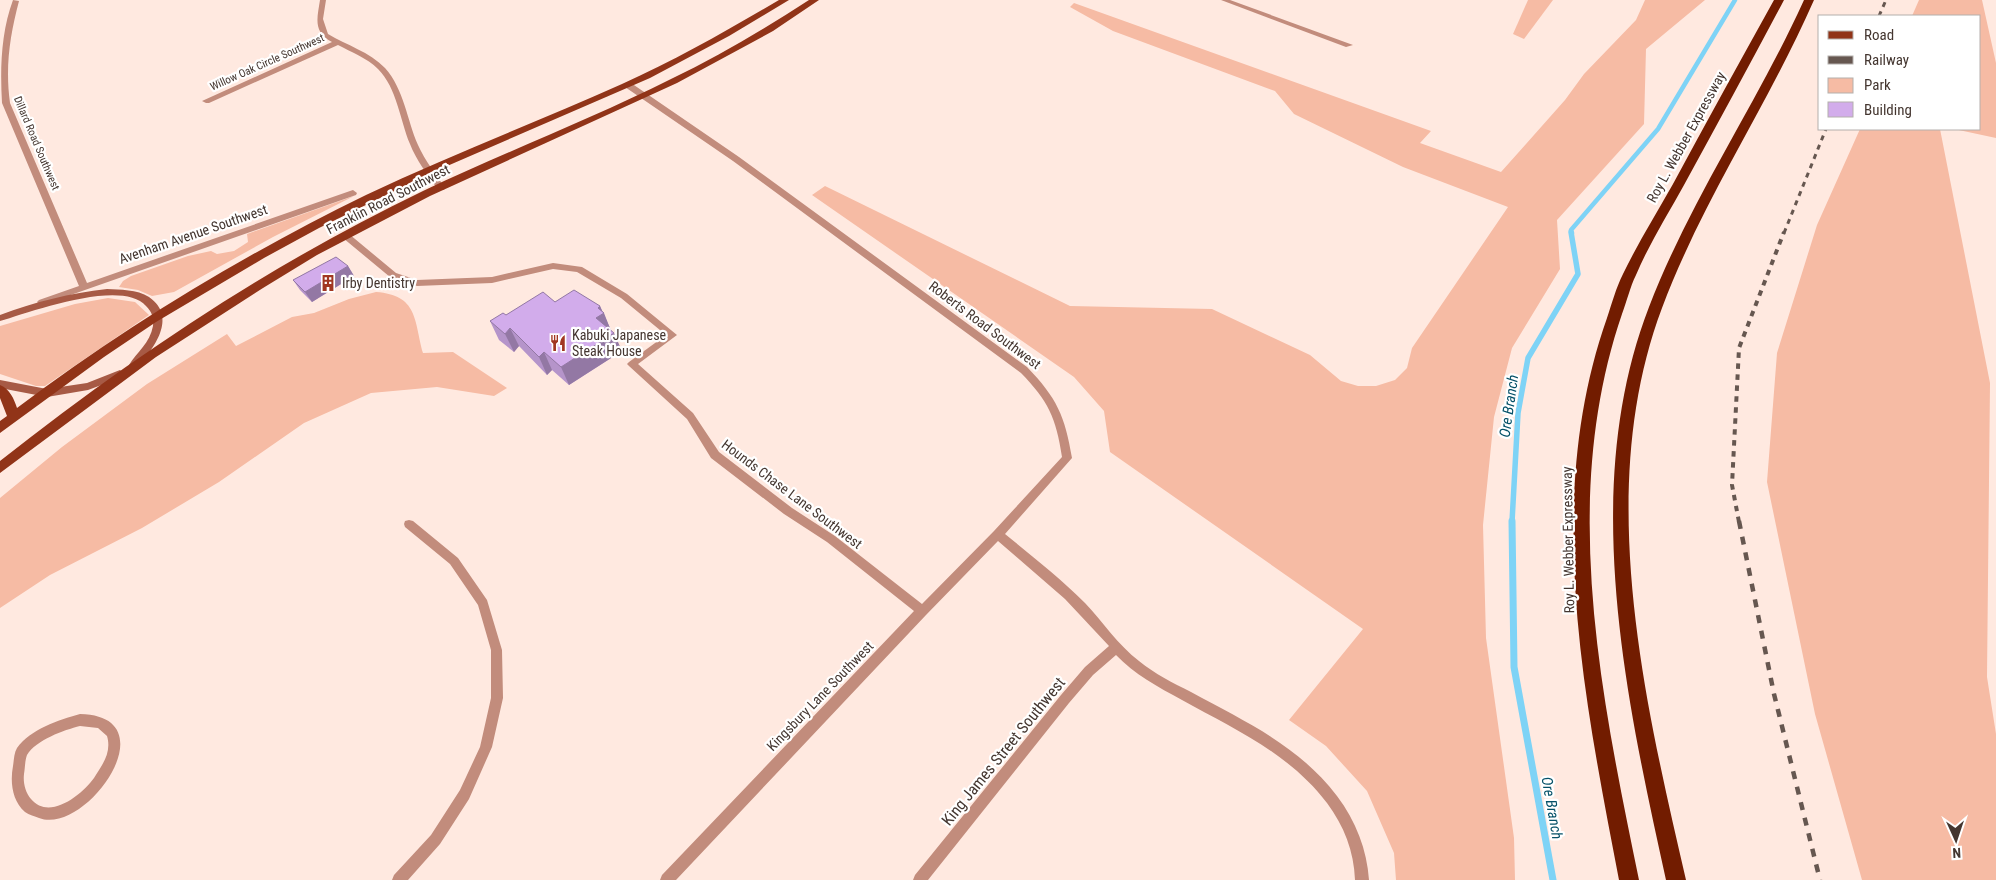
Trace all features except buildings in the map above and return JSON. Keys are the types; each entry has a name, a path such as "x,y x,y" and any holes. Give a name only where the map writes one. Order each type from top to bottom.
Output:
{"highway":[{"name":"Roy L. Webber Expressway","path":"1629,880 1597,718 1586,640 1582,583 1581,506 1583,460 1589,408 1601,352 1613,312 1629,275 1779,0"},
{"path":"1676,880 1644,726 1623,588 1621,502 1624,444 1631,392 1657,300 1675,260 1796,29 1808,0"}],"main road":[{"name":"Franklin Road Southwest","path":"0,428 159,317 276,247 428,171 628,84 704,46 785,0"},
{"name":"Franklin Road Southwest","path":"0,468 130,370 207,318 346,236 441,188 644,96 749,41 815,0"},
{"path":"0,390 8,399 14,417"}],"street":[{"path":"323,0 320,19 321,28 326,35 337,43 373,62 383,70 390,80 415,146 428,171 441,188"},
{"path":"1224,0 1349,45"},
{"name":"Dillard Road Southwest","path":"16,1 7,33 2,66 2,81 6,103 84,287"},
{"name":"Willow Oak Circle Southwest","path":"206,101 337,43"},
{"path":"628,84 644,96"},
{"name":"Roberts Road Southwest","path":"644,96 766,180 1024,370 1051,400 1058,414 1067,458 998,534"},
{"name":"Avenham Avenue Southwest","path":"0,318 353,193"},
{"name":"Hounds Chase Lane Southwest","path":"346,236 393,275 418,283 492,280 539,269 567,266 579,269 624,296 672,335 632,364 690,416 715,455 788,511 831,539 922,610"},
{"name":"Avenham Avenue Southwest","path":"41,303 83,294 126,294 142,298 154,305 159,317"},
{"path":"0,384 47,394 88,386 130,370 143,356 153,340 159,317"},
{"path":"399,880 436,838 464,795 481,758 493,723 500,683 498,650 490,620 478,592 451,555 409,524"},
{"path":"998,534 1092,618 1115,648 1140,669 1234,720 1290,755 1314,776 1330,795 1348,824 1358,850 1362,880"},
{"name":"Kingsbury Lane Southwest","path":"667,880 922,610 998,534"},
{"name":"King James Street Southwest","path":"920,880 1065,698 1089,671 1115,648"},
{"path":"5,786 11,767 22,752 48,732 65,723 92,720 106,725 113,734 115,743 113,758 104,775 90,791 70,804 50,813 28,815 13,808"}],"green space":[{"path":"1528,0 1553,0 1524,39 1513,34"},
{"path":"1645,0 1705,0 1646,49 1644,124 1557,220 1560,269 1512,348 1494,417 1483,525 1486,638 1514,838 1515,880 1396,880 1394,853 1367,791 1326,746 1289,720 1363,629 1110,452 1104,411 1074,377 812,195 825,186 1070,306 1212,309 1310,355 1341,381 1358,386 1376,386 1395,380 1407,368 1412,348 1508,207 1403,167 1294,114 1275,91 1113,31 1070,7 1074,3 1431,131 1420,143 1501,172 1565,100 1584,74 1636,20"},
{"path":"1919,0 1982,0 1996,63 1996,138 1959,130 1981,130 1981,15 1912,15"},
{"path":"1860,130 1940,130 1990,383 1987,677 1996,734 1996,880 1862,880 1815,714 1767,482 1777,353 1817,225"},
{"path":"354,196 273,237 174,292 152,296 138,290 119,287 123,281 131,276 188,256 211,251 217,254 234,251 248,242 247,234"},
{"path":"376,292 390,294 400,298 407,304 415,320 423,353 453,352 507,388 494,396 437,387 371,393 304,423 219,482 142,528 50,575 0,608 0,498 62,447 147,384 227,334 236,346 292,317 314,313 349,299"},
{"path":"108,298 135,302 149,315 45,386 36,386 0,374 0,326 75,304"}],"waterway":[{"name":"Ore Branch","path":"1572,233 1571,230 1658,129 1735,0"},
{"name":"Ore Branch","path":"1512,522 1518,413 1528,358 1578,274 1571,232"},
{"name":"Ore Branch","path":"1512,522 1514,667 1553,880"}],"railway":[{"path":"1879,15 1886,0"},
{"path":"1784,233 1826,130"},
{"path":"1739,522 1732,485 1739,348 1784,232"},
{"path":"1739,521 1774,694 1820,880"}],"place":[{"name":"Irby Dentistry","path":"328,283"},
{"name":"Kabuki Japanese Steak House","path":"558,343"}]}
